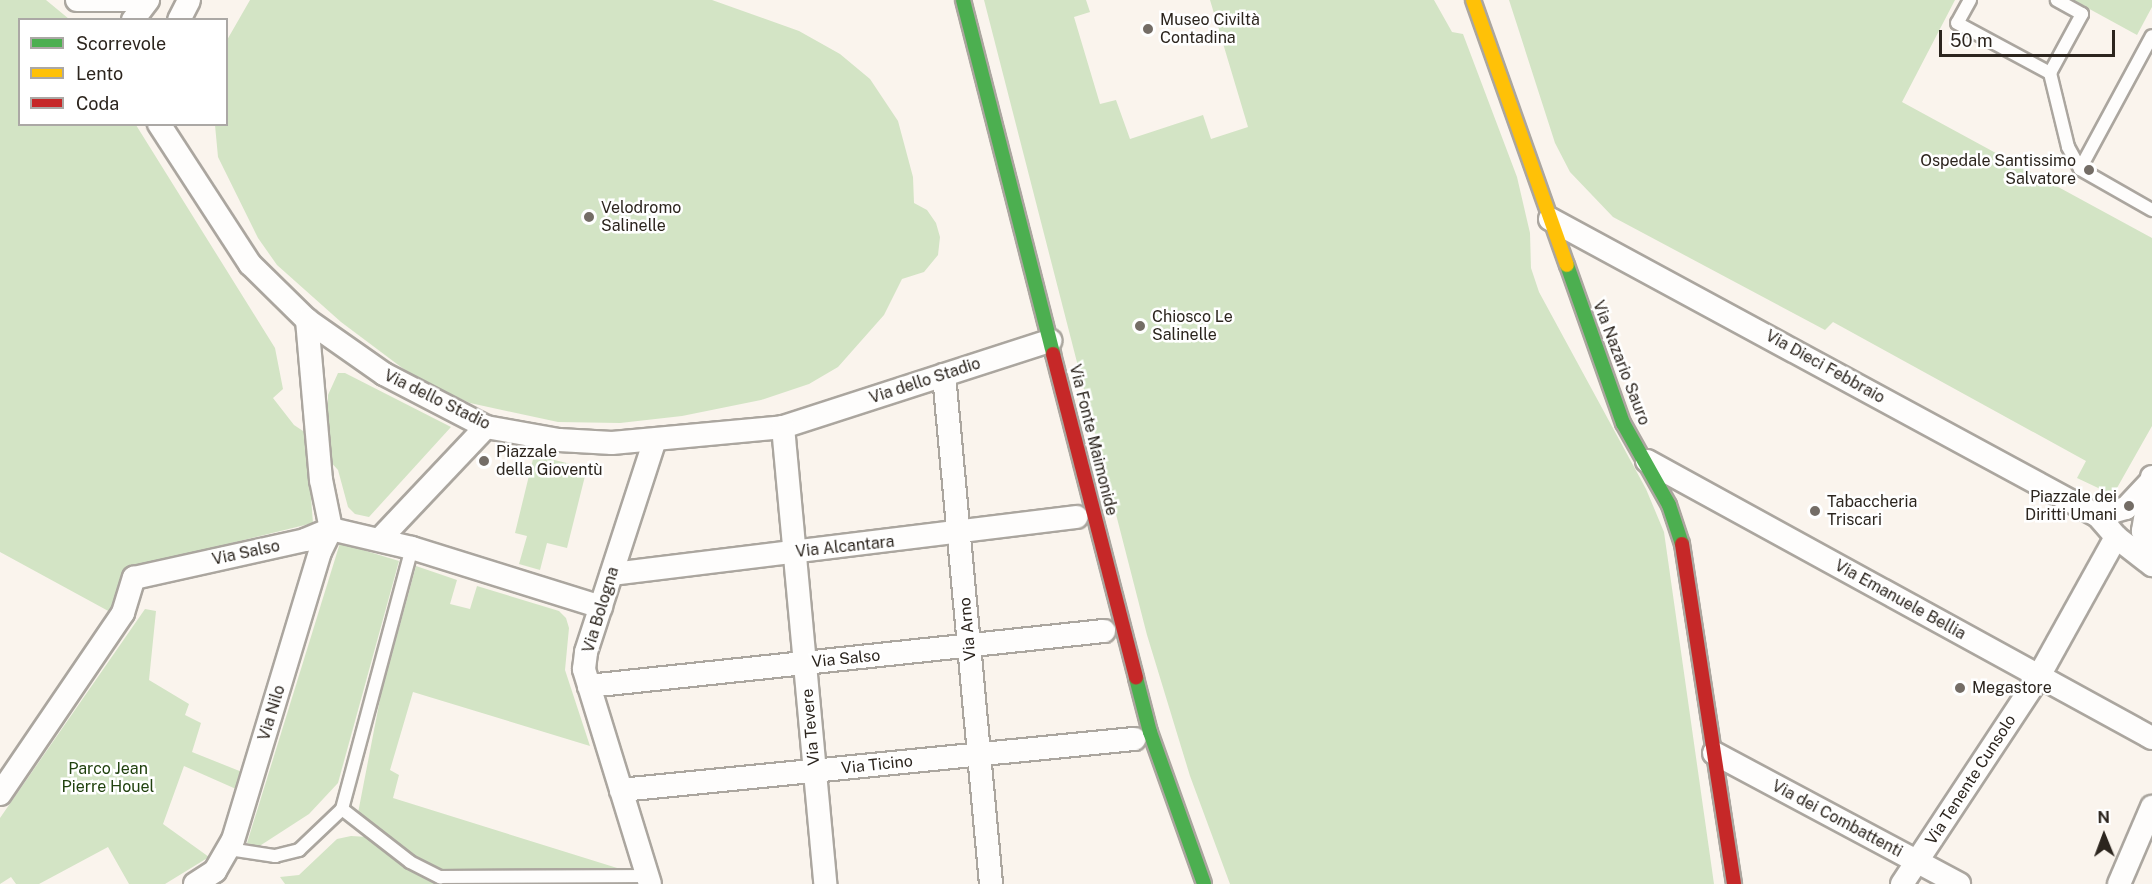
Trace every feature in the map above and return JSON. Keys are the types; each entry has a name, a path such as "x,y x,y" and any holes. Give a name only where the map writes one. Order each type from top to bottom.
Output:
{"street":[{"path":"70,0 84,18"},
{"path":"77,0 126,0"},
{"path":"134,18 148,0"},
{"name":"Via Fonte Maimonide","path":"963,0 1036,345 1150,732 1204,884"},
{"name":"Via Nazario Sauro","path":"1473,0 1623,423 1647,461 1669,505 1683,546 1734,884"},
{"name":"Via dello Stadio","path":"160,126 250,264 307,320 384,374 486,427 559,440 655,440 783,427 1036,345"},
{"name":"Via Dieci Febbraio","path":"1550,219 2098,516"},
{"path":"307,320 321,480 331,530 380,539 412,548 601,607"},
{"name":"Via Arno","path":"944,375 991,884"},
{"path":"380,539 486,427"},
{"name":"Via Tevere","path":"783,427 825,884"},
{"name":"Via Bologna","path":"648,880 584,669 586,652 655,440"},
{"name":"Via Emanuele Bellia","path":"1647,461 2152,738"},
{"path":"2150,480 2126,508 2098,516 2116,537 2152,565"},
{"path":"2150,480 2143,531 2152,556"},
{"name":"Via Alcantara","path":"612,574 959,535 1077,517"},
{"name":"Via Salso","path":"0,794 123,613 134,578 305,540 331,530"},
{"name":"Via Nilo","path":"195,884 215,871 229,849 320,552 331,530"},
{"name":"Via Tenente Cunsolo","path":"1902,884 2039,676 2116,537"},
{"name":"Via Salso","path":"589,686 1104,631"},
{"name":"Via Ticino","path":"621,790 1134,739"},
{"name":"Via dei Combattenti","path":"1714,753 1959,884"},
{"path":"2119,884 2152,807"}],"lane":[{"path":"1970,0 1957,23 2050,73"},
{"path":"2057,0 2082,14 2050,73 2068,147 2080,169 2152,210"},
{"path":"2080,169 2152,36"},
{"path":"229,849 275,856 299,850 342,809 412,548"},
{"path":"342,809 410,862 440,877 648,880"}],"green space":[{"path":"0,0 46,0 68,18 18,18 18,126 137,126 275,348 283,389 273,398 294,425 306,433 313,523 125,569 112,613 0,552"},
{"name":"Velodromo Salinelle","path":"250,0 712,0 799,31 840,54 870,79 898,121 913,177 914,203 927,210 936,223 940,237 938,255 924,272 902,279 884,315 838,367 809,384 761,400 682,416 620,423 558,422 470,403 417,379 341,322 277,265 258,238 218,157 215,126 228,126 228,38"},
{"path":"984,0 1086,0 1090,12 1074,17 1100,104 1116,100 1130,139 1203,115 1211,139 1248,127 1210,0 1434,0 1452,32 1463,34 1517,177 1530,233 1531,268 1539,292 1646,489 1664,532 1714,884 1230,884 1190,776 1147,635"},
{"path":"1509,0 1955,0 1902,102 2152,238 2152,426 2113,495 2077,478 2086,461 1833,322 1825,330 1613,217 1570,172 1555,143"},
{"path":"2073,0 2152,0 2152,7 2137,35"},
{"path":"338,373 345,373 451,427 369,517 355,514 348,507 338,470 328,459 328,395"},
{"path":"534,455 587,468 567,548 547,543 540,570 519,564 527,536 515,533"},
{"path":"340,543 399,561 338,783 309,814 258,847 247,843"},
{"path":"416,566 457,580 450,604 470,609 477,586 559,611 566,618 569,628 565,670 590,746 413,692 390,770 399,775 393,798 630,872 439,870 425,864 358,813 381,694"},
{"name":"Parco Jean Pierre Houel","path":"145,609 156,611 149,680 189,704 185,715 201,723 192,752 242,772 236,789 184,766 163,824 209,857 165,884 129,884 108,847 39,884 16,884 11,877 0,884 0,818"},
{"path":"351,836 368,837 411,871 438,884 285,884 280,877 299,875 337,839"}],"traffic: fast":[{"path":"963,0 1053,354"},
{"path":"1567,265 1623,423 1669,505 1682,544"},
{"path":"1136,678 1150,732 1204,884"}],"traffic: slow":[{"path":"1473,0 1567,265"}],"traffic: jam":[{"path":"1053,354 1136,678"},
{"path":"1682,544 1734,884"}],"place":[{"name":"Museo Civiltà Contadina","path":"1148,29"},
{"name":"Ospedale Santissimo Salvatore","path":"2089,170"},
{"name":"Velodromo Salinelle","path":"589,217"},
{"name":"Chiosco Le Salinelle","path":"1140,326"},
{"name":"Piazzale della Gioventù","path":"484,461"},
{"name":"Piazzale dei Diritti Umani","path":"2129,506"},
{"name":"Tabaccheria Triscari","path":"1815,511"},
{"name":"Megastore","path":"1960,688"}]}
